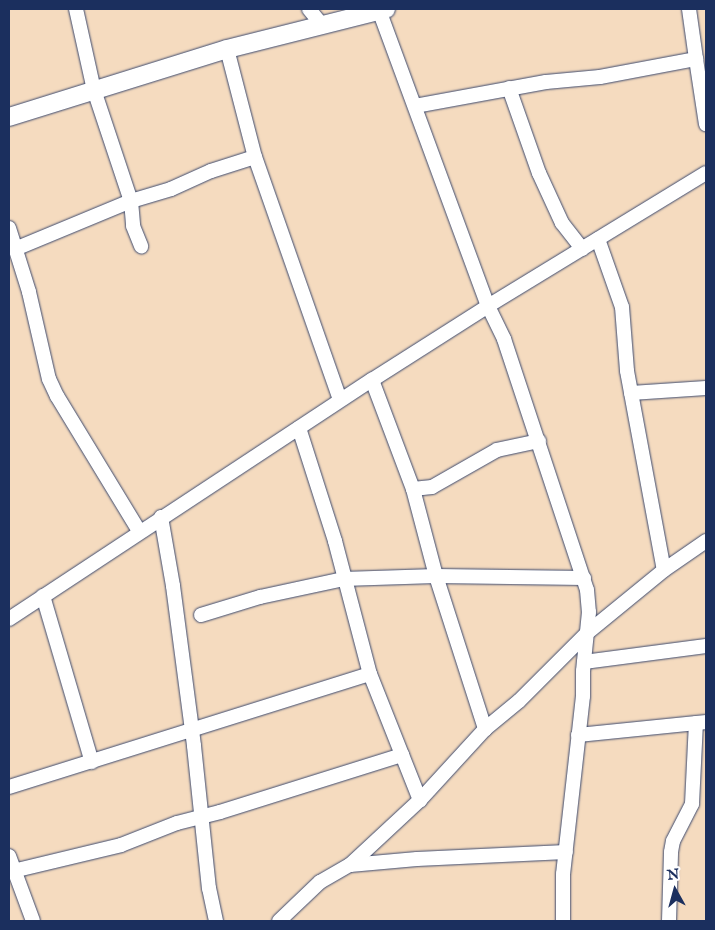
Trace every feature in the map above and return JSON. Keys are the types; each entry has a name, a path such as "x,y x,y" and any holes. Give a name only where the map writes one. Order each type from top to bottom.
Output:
{"main road":[{"path":"9,117 227,49 382,9"}],"street":[{"path":"76,9 94,90 131,200 134,226 141,246"},
{"path":"309,9 322,24"},
{"path":"382,9 415,106 488,306 504,339 587,590 589,612 583,696 566,852 563,921"},
{"path":"690,9 706,124"},
{"path":"227,49 255,157 340,400"},
{"path":"415,106 509,88 600,77 696,59"},
{"path":"509,88 539,173 562,223 582,249"},
{"path":"16,249 131,200 171,189 211,171 255,157"},
{"path":"9,619 139,531 340,400 488,306 706,173"},
{"path":"9,228 29,292 49,379 57,396 139,531"},
{"path":"598,239 622,307 631,393 664,570"},
{"path":"372,380 413,489 436,576 485,729"},
{"path":"631,393 706,388"},
{"path":"299,428 335,541 370,674 420,800"},
{"path":"413,489 432,487 497,450 538,441"},
{"path":"161,517 173,586 192,731 209,888 216,921"},
{"path":"279,921 320,882 350,865 420,800 485,729 519,701 586,633 664,570 706,541"},
{"path":"201,616 260,598 344,579 436,576 584,578"},
{"path":"43,596 92,762"},
{"path":"584,662 706,646"},
{"path":"9,787 370,674"},
{"path":"578,735 701,722 692,804 673,841 671,852 669,921"},
{"path":"13,871 121,845 201,816 292,790 402,755"},
{"path":"350,865 417,859 566,852"},
{"path":"9,856 33,921"}]}
